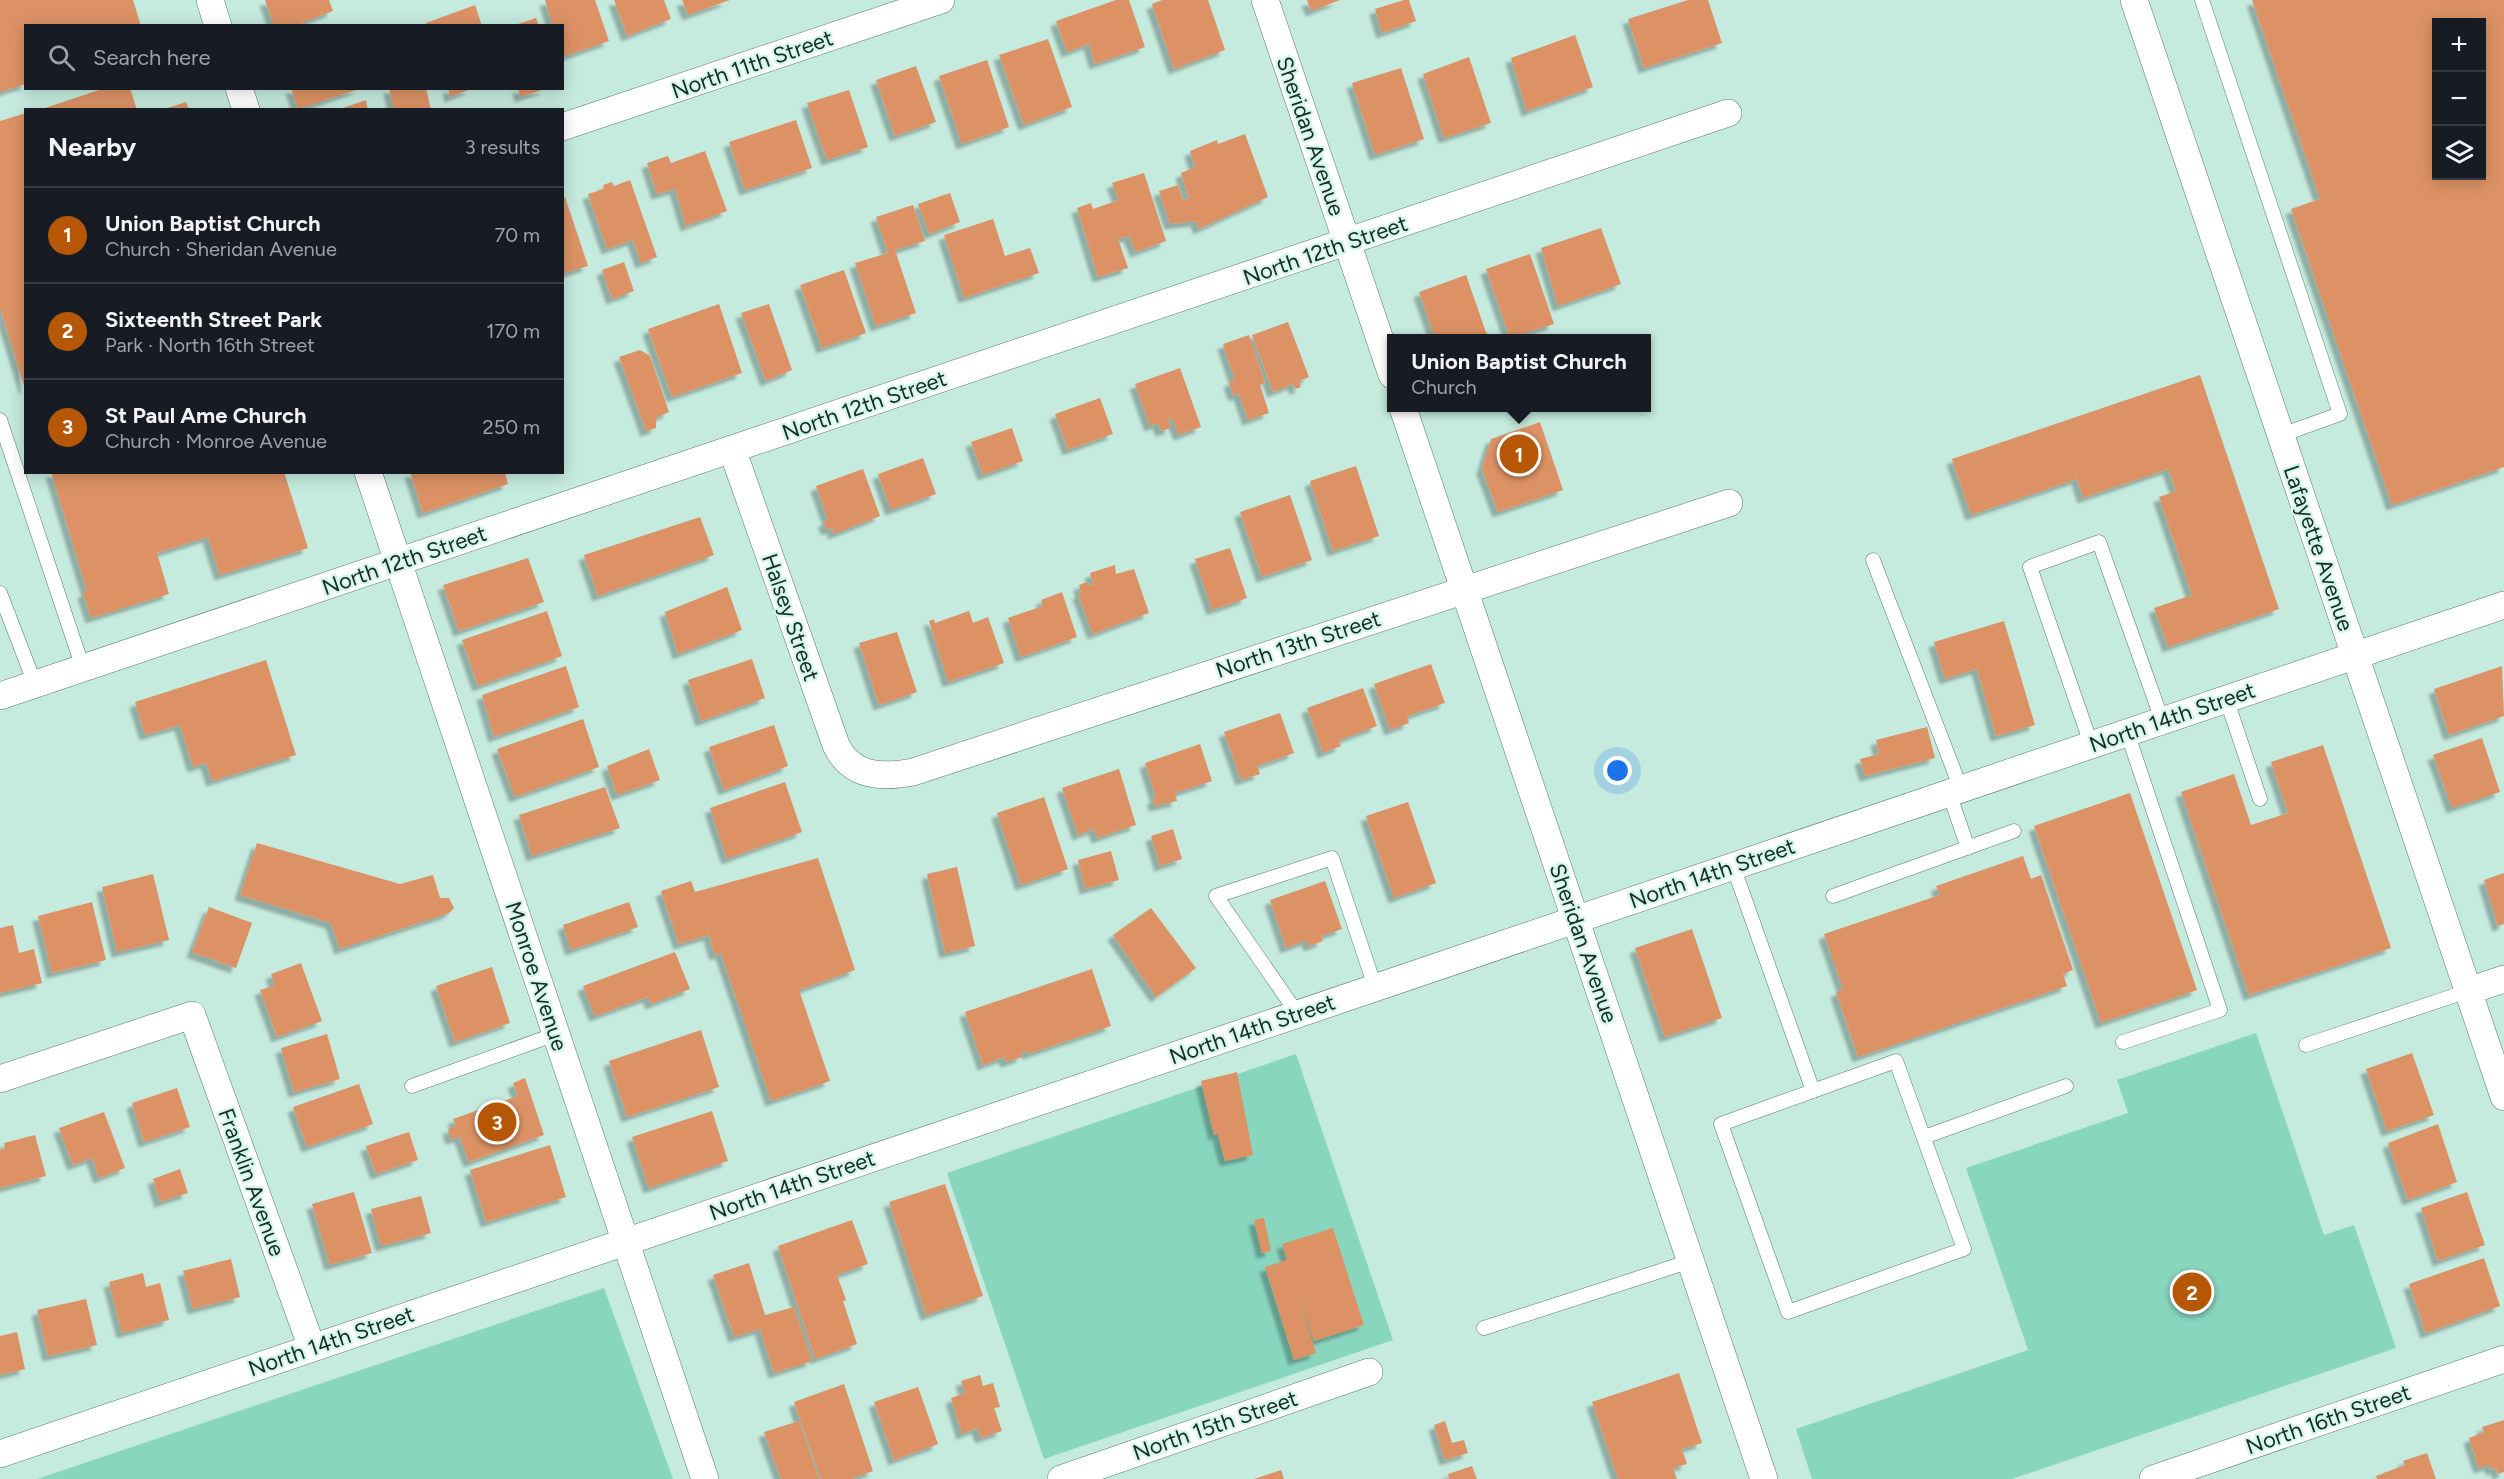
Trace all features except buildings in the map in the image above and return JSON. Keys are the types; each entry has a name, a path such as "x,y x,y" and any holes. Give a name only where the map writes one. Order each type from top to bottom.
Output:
{"street":[{"path":"210,0 217,24"},
{"name":"North 11th Street","path":"564,127 941,0"},
{"name":"Sheridan Avenue","path":"1265,0 1387,360"},
{"name":"Lafayette Avenue","path":"2134,0 2504,1097"},
{"path":"240,90 245,108"},
{"name":"North 12th Street","path":"0,696 1728,114"},
{"name":"Sheridan Avenue","path":"1404,412 1764,1479"},
{"name":"Halsey Street","path":"732,449 836,746 842,758 865,773"},
{"name":"Monroe Avenue","path":"369,474 705,1479"},
{"name":"North 13th Street","path":"865,773 896,776 914,772 1729,503"},
{"name":"North 14th Street","path":"0,1454 2504,605"},
{"path":"2468,991 2504,979"},
{"name":"Franklin Avenue","path":"0,1079 192,1015 312,1348"},
{"name":"North 16th Street","path":"2153,1479 2504,1359"},
{"name":"North 15th Street","path":"1061,1479 1369,1372"}],"lane":[{"path":"2202,0 2340,414 2281,435"},
{"path":"0,420 84,668"},
{"path":"2091,744 2030,567 2099,542 2162,720"},
{"path":"1873,560 1955,791 1968,848"},
{"path":"0,593 35,684"},
{"path":"2226,698 2260,799"},
{"path":"2123,1042 2220,1010 2127,732"},
{"path":"1833,896 2014,831"},
{"path":"1297,1013 1216,896 1332,858 1375,987"},
{"path":"1733,866 1813,1091"},
{"path":"2306,1045 2468,991"},
{"path":"412,1086 556,1034"},
{"path":"1896,1061 1924,1137 1964,1249 1788,1312 1721,1124 1896,1061"},
{"path":"1924,1137 2066,1086"},
{"path":"1484,1328 1691,1261"}],"green space":[{"path":"2256,1033 2324,1235 2354,1225 2396,1348 2012,1479 1812,1479 1796,1429 2028,1350 1966,1168 2128,1113 2117,1080"},
{"path":"1296,1054 1393,1340 1044,1459 947,1173"},
{"path":"604,1288 673,1479 37,1479"}],"place":[{"name":"Union Baptist Church","path":"1519,454"},
{"name":"St Paul Ame Church","path":"497,1122"},
{"name":"Sixteenth Street Park","path":"2192,1292"}]}
